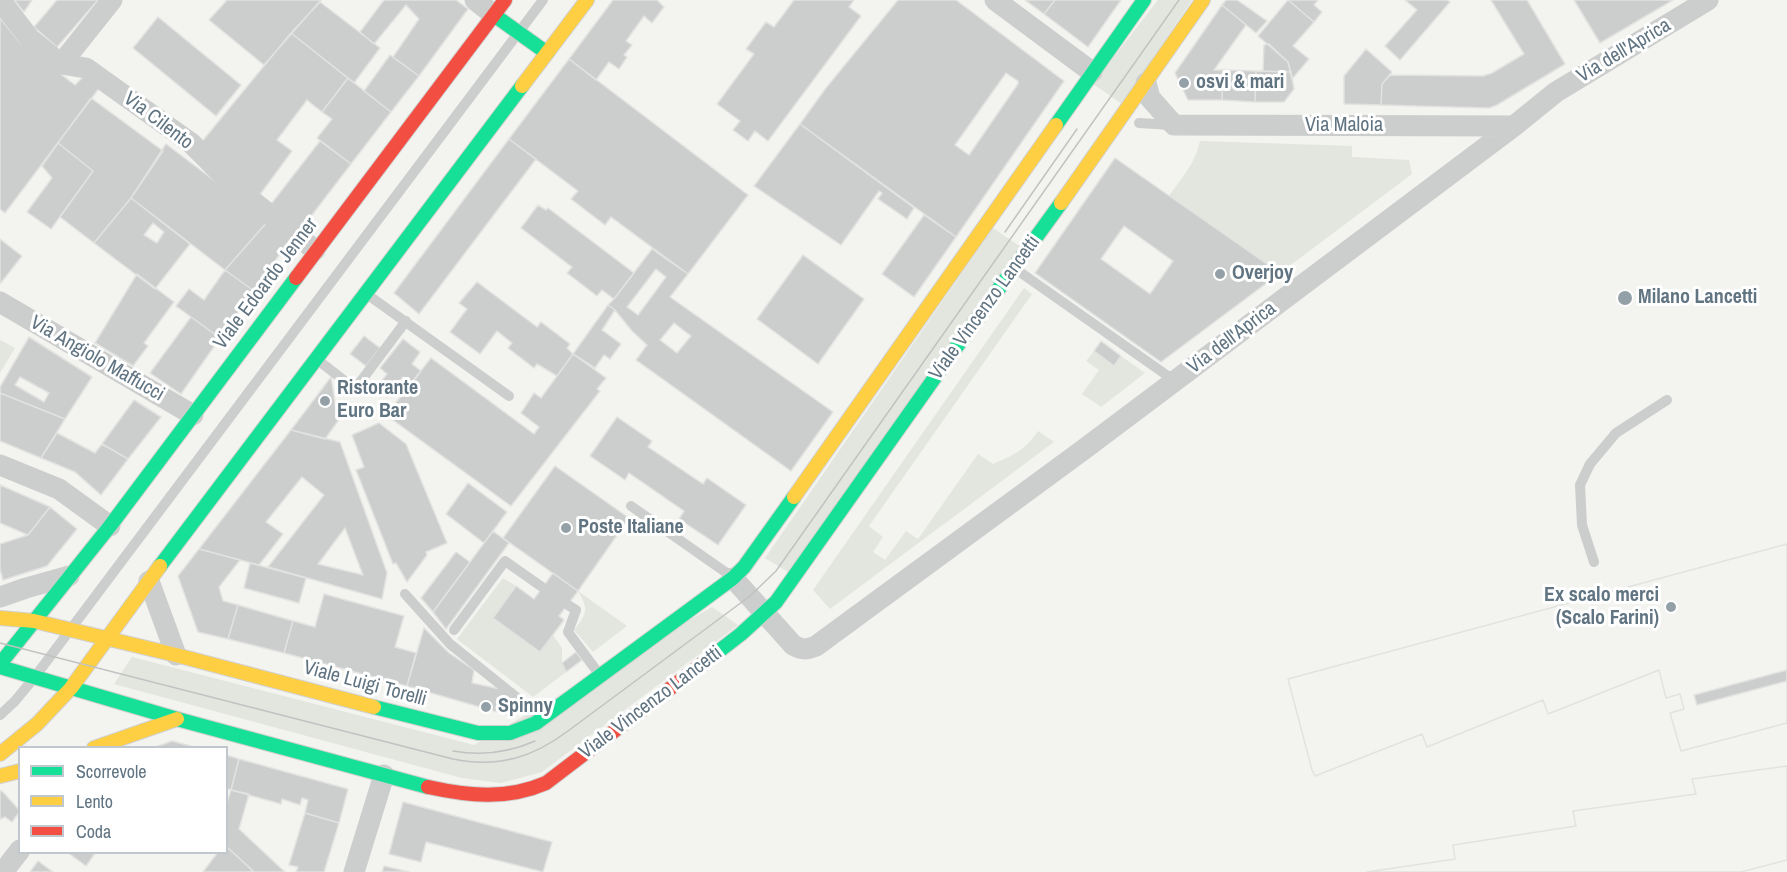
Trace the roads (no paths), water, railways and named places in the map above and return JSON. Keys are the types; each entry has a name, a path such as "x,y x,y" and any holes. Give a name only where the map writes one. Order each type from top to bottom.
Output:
{"main road":[{"path":"0,754 37,724 71,688 149,581 587,0"},
{"path":"543,719 733,578 748,562 1144,0"},
{"name":"Viale Vincenzo Lancetti","path":"384,775 430,787 480,795 507,796 535,789 565,769 765,614 780,597 1014,269 1203,0"},
{"path":"499,7 519,33 548,53"},
{"name":"Viale Edoardo Jenner","path":"0,665 110,526 499,7"},
{"name":"Viale Luigi Torelli","path":"0,618 34,621 107,638 468,732 491,735 507,734 525,729 543,719"},
{"path":"0,665 34,678 177,719 384,775"},
{"path":"97,746 177,719"},
{"path":"0,776 18,772"}],"street":[{"name":"Via Cilento","path":"0,0 30,39 61,64 86,68 191,143 237,189 315,250"},
{"path":"61,64 112,0"},
{"path":"475,0 499,7"},
{"path":"995,0 1092,72"},
{"name":"Via dell'Aprica","path":"765,614 793,645 801,650 808,650 816,646 1175,381 1556,92 1708,0"},
{"path":"1146,83 1150,98 1174,125"},
{"name":"Via Maloia","path":"1174,125 1514,126"},
{"name":"Via Angiolo Maffucci","path":"0,302 193,415"},
{"path":"0,465 59,489 110,526"},
{"path":"0,597 69,576"},
{"path":"733,578 765,614"},
{"path":"149,581 176,655"},
{"path":"354,872 384,775"},
{"path":"3,872 18,853"}],"lane":[{"path":"0,715 15,701 71,630 543,0"},
{"name":"Via Maloia","path":"1139,123 1174,125"},
{"path":"1014,269 1175,381"},
{"path":"366,294 509,396"},
{"path":"316,359 355,389 406,321"},
{"path":"1594,562 1582,525 1580,485 1590,464 1616,434 1667,400"},
{"path":"631,506 733,578"},
{"path":"454,630 505,561 542,587"},
{"path":"405,594 450,644 543,719"},
{"path":"568,605 576,610 568,632 601,677"}],"tram line":[{"path":"0,643 453,759 500,761 541,748 568,731 750,596 776,571 1179,0"},
{"path":"1005,232 1077,129"},
{"path":"453,751 495,752 535,741"}],"place":[{"name":"osvi & mari","path":"1184,83"},
{"name":"Overjoy","path":"1220,274"},
{"name":"Milano Lancetti","path":"1625,298"},
{"name":"Ristorante Euro Bar","path":"325,401"},
{"name":"Poste Italiane","path":"566,528"},
{"name":"Ex scalo merci (Scalo Farini)","path":"1671,607"},
{"name":"Spinny","path":"486,707"}]}
